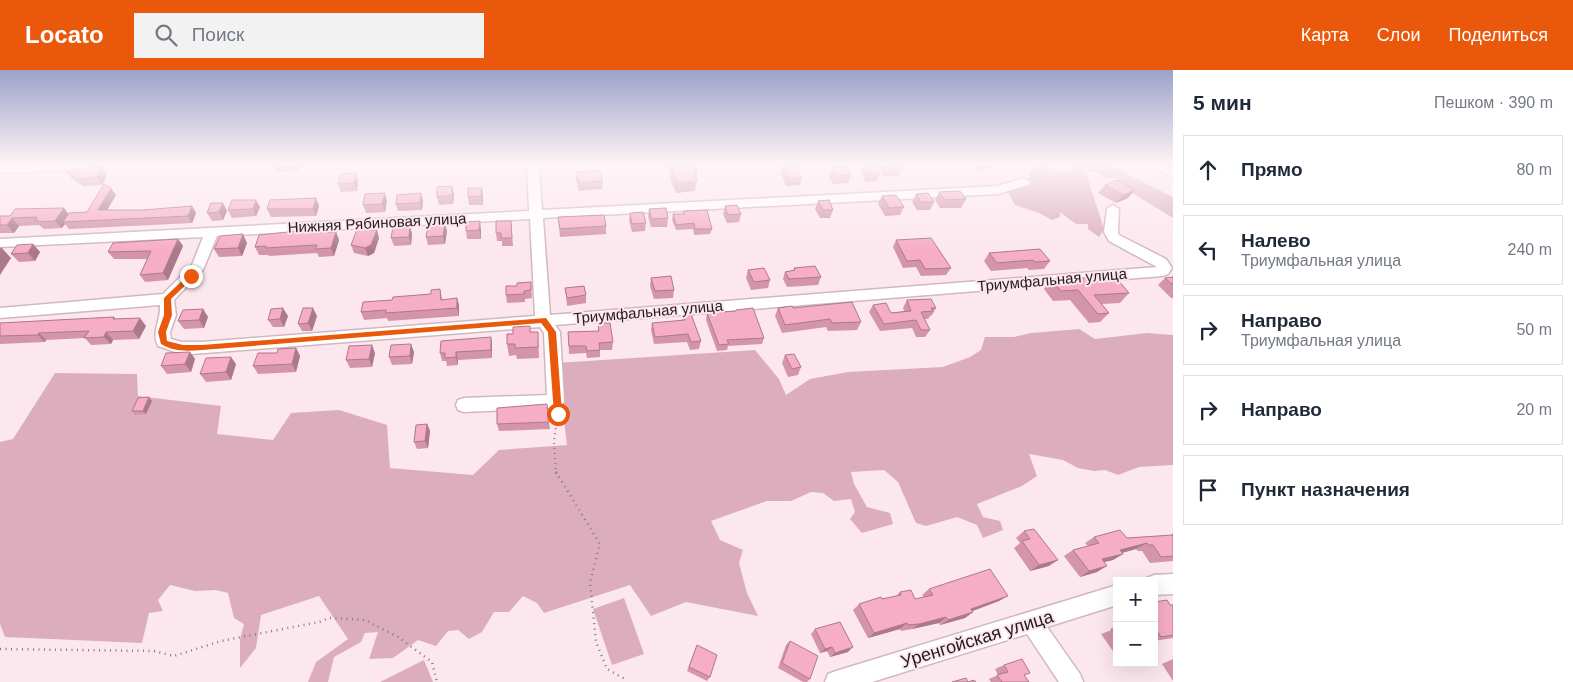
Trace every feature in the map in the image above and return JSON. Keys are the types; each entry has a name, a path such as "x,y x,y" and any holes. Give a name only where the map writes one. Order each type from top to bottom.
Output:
{"street":[{"path":"464,404 556,401 552,332 543,320 535,194"},
{"name":"Нижняя Рябиновая улица","path":"0,243 930,194"},
{"name":"Триумфальная улица","path":"168,298 168,315 162,332 164,342 170,346 183,348 1163,271 1166,268 1161,262 1114,238 1110,232 1113,209"},
{"path":"0,313 65,309 168,298 198,268 212,232"},
{"path":"1158,585 1173,584"},
{"name":"Уренгойская улица","path":"836,682 1032,623 1113,596"},
{"path":"1032,623 1072,682"}],"path":[{"path":"556,401 558,414 554,442 556,474 600,544 590,582 596,642 608,669 623,678 624,682"},
{"path":"0,649 154,651 174,656 220,641 319,622 330,618 365,620 398,637 432,662 437,682"}],"shaded area":[{"path":"1008,194 1093,194 1104,229 1099,237 1088,229 1088,224 1076,224 1060,212 1060,217 1052,220 1039,213 1015,205"},
{"path":"1134,194 1166,194 1173,197 1173,218"},
{"path":"1079,329 1095,339 1147,333 1173,335 1173,465 1139,467 1118,475 1105,470 1094,471 1078,468 1063,460 1029,454 1037,476 1022,486 977,504 983,517 1000,521 1003,530 983,538 977,525 957,517 926,526 916,523 898,482 884,470 851,472 854,484 867,507 890,513 893,524 862,533 850,519 855,512 851,499 834,501 823,493 811,492 791,501 767,501 711,521 720,540 743,550 739,563 747,593 758,616 686,602 651,616 630,585 544,613 537,603 523,596 509,612 494,612 482,632 469,639 458,630 448,631 436,646 418,640 393,658 369,659 378,632 365,633 361,642 334,657 328,682 308,682 316,662 348,639 319,596 261,615 256,648 240,668 240,639 244,624 234,618 228,593 216,590 195,591 170,585 158,600 163,611 149,613 142,643 5,637 0,624 0,442 13,439 55,373 137,374 138,396 221,406 217,434 273,440 291,413 339,410 387,425 390,468 473,475 499,450 567,445 557,363 755,350 779,379 786,395 810,379 848,372 943,367 970,357 981,350 985,337 1014,337 1031,333"},
{"path":"624,598 644,654 612,665 593,609"},
{"path":"424,660 433,682 380,682"}],"building":[{"path":"98,194 108,194 98,210 143,210 192,206 188,216 63,222 69,213 87,212"},
{"path":"365,194 385,194 382,204 363,205"},
{"path":"421,194 420,203 396,204 397,195"},
{"path":"437,194 452,194 452,195 437,197"},
{"path":"468,194 481,194 481,196 468,197"},
{"path":"916,194 928,194 934,202 921,202"},
{"path":"940,194 962,194 966,199 945,200"},
{"path":"896,195 904,207 889,208 882,196"},
{"path":"316,198 313,209 267,209 270,200"},
{"path":"232,200 256,200 253,209 228,210"},
{"path":"829,200 833,210 823,210 818,201"},
{"path":"211,203 223,203 219,212 207,213"},
{"path":"737,205 741,214 728,215 725,206"},
{"path":"64,208 55,221 37,222 38,220 35,220 37,217 12,218 7,225 0,225 0,216 10,216 15,209"},
{"path":"666,208 668,218 652,219 649,209"},
{"path":"707,210 712,229 695,229 694,223 676,225 673,214 684,214 684,211"},
{"path":"643,212 646,223 632,224 630,213"},
{"path":"604,215 606,226 560,229 558,217"},
{"path":"480,221 479,230 466,231 466,222"},
{"path":"496,221 511,221 512,238 501,238 501,233 496,233"},
{"path":"445,223 443,236 426,237 428,226"},
{"path":"410,226 409,237 391,238 393,227"},
{"path":"358,227 368,227 367,230 377,230 371,245 365,248 351,245"},
{"path":"307,230 307,233 336,232 331,248 315,249 317,245 255,247 259,235"},
{"path":"243,234 238,248 214,249 220,236"},
{"path":"931,238 951,268 925,269 920,260 907,261 896,240"},
{"path":"178,239 163,273 140,275 151,251 108,252 113,243"},
{"path":"33,244 28,253 11,254 17,245"},
{"path":"1040,249 1050,261 1035,262 1033,260 997,263 989,253"},
{"path":"815,266 821,277 789,279 785,272 795,270 794,268"},
{"path":"764,268 770,280 754,282 748,270"},
{"path":"671,276 674,290 655,291 651,278"},
{"path":"1107,277 1110,280 1118,280 1129,293 1094,295 1109,313 1098,314 1078,290 1061,291 1051,279"},
{"path":"1173,277 1173,285 1165,278"},
{"path":"531,282 531,290 524,291 524,294 506,295 506,286 517,286 517,283"},
{"path":"584,286 586,295 567,298 565,288"},
{"path":"440,289 441,300 457,298 457,308 386,313 386,310 361,312 363,302 431,294 431,290"},
{"path":"931,299 936,308 931,308 933,311 921,312 930,330 921,330 916,320 884,324 873,305 886,303 891,313 911,311 907,300"},
{"path":"852,302 861,322 832,323 830,319 785,325 778,308 792,306 793,308"},
{"path":"283,308 280,319 268,320 271,309"},
{"path":"303,308 313,308 308,323 298,324"},
{"path":"753,308 764,338 727,340 729,344 719,345 707,313"},
{"path":"203,309 199,320 178,321 183,310"},
{"path":"691,314 701,341 691,342 688,334 655,337 652,323 685,320 683,315"},
{"path":"114,317 113,319 140,318 133,331 106,332 104,337 84,338 89,331 0,336 0,323"},
{"path":"598,323 610,323 613,342 599,343 600,350 587,351 586,346 569,346 568,332 599,331"},
{"path":"530,326 530,332 538,332 538,347 515,348 515,344 507,344 507,334 513,334 513,327"},
{"path":"491,337 491,350 456,352 456,357 445,358 445,353 440,353 441,341"},
{"path":"411,344 410,356 389,357 391,345"},
{"path":"372,345 369,359 346,360 349,346"},
{"path":"296,348 292,364 253,366 258,353 277,353 278,349"},
{"path":"190,352 185,364 161,366 166,353"},
{"path":"794,354 801,367 792,369 785,355"},
{"path":"231,357 226,372 200,374 206,358"},
{"path":"149,397 143,411 132,411 138,398"},
{"path":"547,404 549,422 497,424 497,408"},
{"path":"427,424 425,441 414,442 416,425"},
{"path":"1034,529 1058,560 1039,565 1022,541 1030,539 1024,531"},
{"path":"1120,530 1127,538 1173,535 1173,556 1161,557 1153,545 1148,545 1147,543 1120,550 1123,554 1102,559 1107,566 1089,571 1073,550 1099,543 1094,537"},
{"path":"990,569 1008,596 971,609 973,612 948,620 946,617 919,624 908,625 907,623 874,633 859,604 881,597 882,599 901,595 900,592 911,590 915,599 933,595 929,589"},
{"path":"1167,600 1170,605 1173,605 1173,635 1161,637 1158,632 1158,601"},
{"path":"840,622 853,647 835,653 832,647 825,649 815,629"},
{"path":"790,641 818,656 810,679 782,663"},
{"path":"697,645 717,655 710,677 689,667"},
{"path":"1022,659 1030,673 1024,675 1029,682 1002,682 997,675 1008,672 1004,665"},
{"path":"966,678 968,682 952,682"}],"route":[{"path":"191,276 168,298 168,315 162,332 164,342 170,346 202,348 543,320 552,332 558,414"}]}
